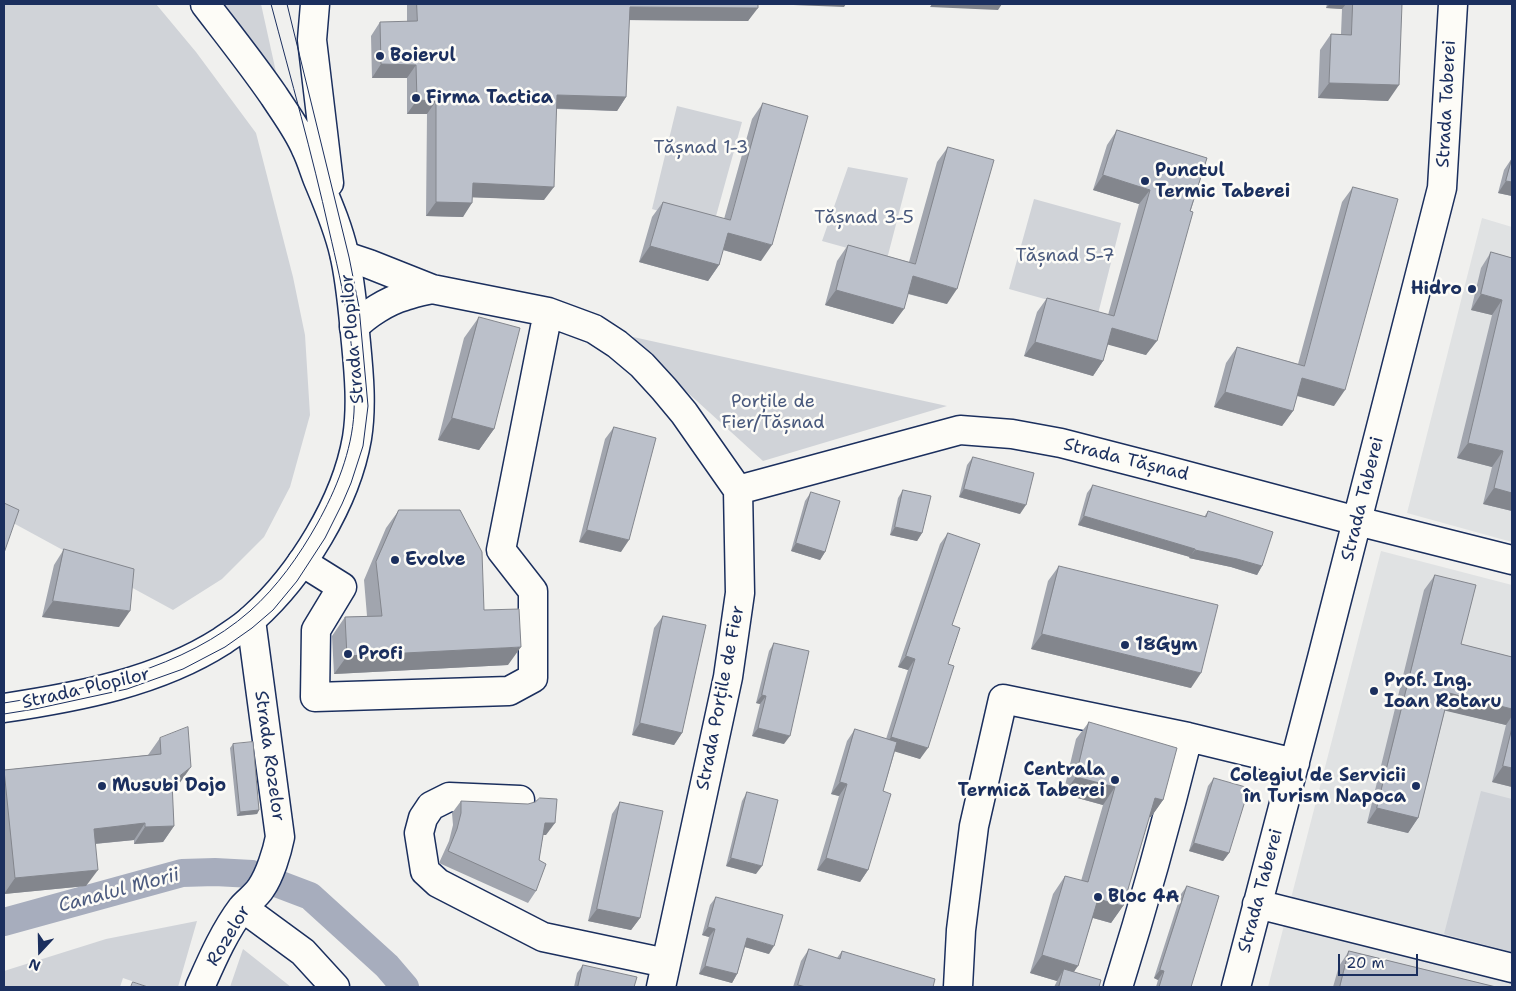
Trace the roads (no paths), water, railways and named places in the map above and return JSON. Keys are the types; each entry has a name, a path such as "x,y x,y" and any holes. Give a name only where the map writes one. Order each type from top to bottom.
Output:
{"street":[{"name":"Strada Plopilor","path":"4,708 58,699 136,680 182,662 222,641 251,620 273,599 302,562 332,510 352,459 359,422 360,398 345,256 332,212 306,148 285,113 248,58 205,4"},
{"name":"Strada Plopilor","path":"315,4 312,40 332,212"},
{"name":"Strada Taberei","path":"1236,987 1442,188 1453,4"},
{"path":"345,256 432,289 548,312 594,329 617,344 642,365 664,388 684,413 738,490"},
{"path":"354,327 361,320 388,303 404,296 432,289"},
{"path":"302,562 342,587 316,630 315,697 510,691 533,678 533,591 501,550 548,312"},
{"name":"Strada Tășnad","path":"738,490 960,430 1012,434 1061,443 1512,560"},
{"name":"Strada Porțile de Fier","path":"663,975 728,677 740,593 738,490"},
{"name":"Strada Rozelor","path":"251,620 280,837 276,854 262,888"},
{"path":"958,987 962,930 974,826 1003,699 1188,737 1295,763"},
{"path":"1118,987 1166,823 1188,737"},
{"path":"520,800 449,797 432,806 424,818 419,833 425,871 438,883 543,937 663,975"},
{"name":"Rozelor","path":"200,987 220,944 243,908 262,888"},
{"path":"1257,904 1512,968"},
{"path":"243,908 303,952 335,987"}],"waterway":[{"name":"Canalul Morii","path":"4,922 182,873 252,874 310,896 387,966 405,987"}],"tram line":[{"path":"4,703 68,691 134,674 196,648 224,631 260,602 287,570 317,524 337,484 353,427 353,366 348,321 322,202 271,4"},
{"path":"4,714 127,689 183,669 225,647 273,610 297,581 325,538 351,483 363,446 368,406 359,307 349,257 287,4"}],"place":[{"name":"Boierul","path":"380,56"},
{"name":"Firma Tactica","path":"416,98"},
{"name":"Punctul Termic Taberei","path":"1145,181"},
{"name":"Hidro","path":"1472,289"},
{"name":"Evolve","path":"395,560"},
{"name":"18Gym","path":"1125,645"},
{"name":"Profi","path":"348,654"},
{"name":"Prof. Ing. Ioan Rotaru","path":"1374,691"},
{"name":"Centrala Termică Taberei","path":"1115,780"},
{"name":"Musubi Dojo","path":"102,786"},
{"name":"Colegiul de Servicii în Turism Napoca","path":"1416,786"},
{"name":"Bloc 4A","path":"1098,897"}],"park label":[{"name":"Tășnad 1-3","path":"701,148"},
{"name":"Tășnad 3-5","path":"864,218"},
{"name":"Tășnad 5-7","path":"1065,256"},
{"name":"Porțile de Fier/Tășnad","path":"773,412"}]}
